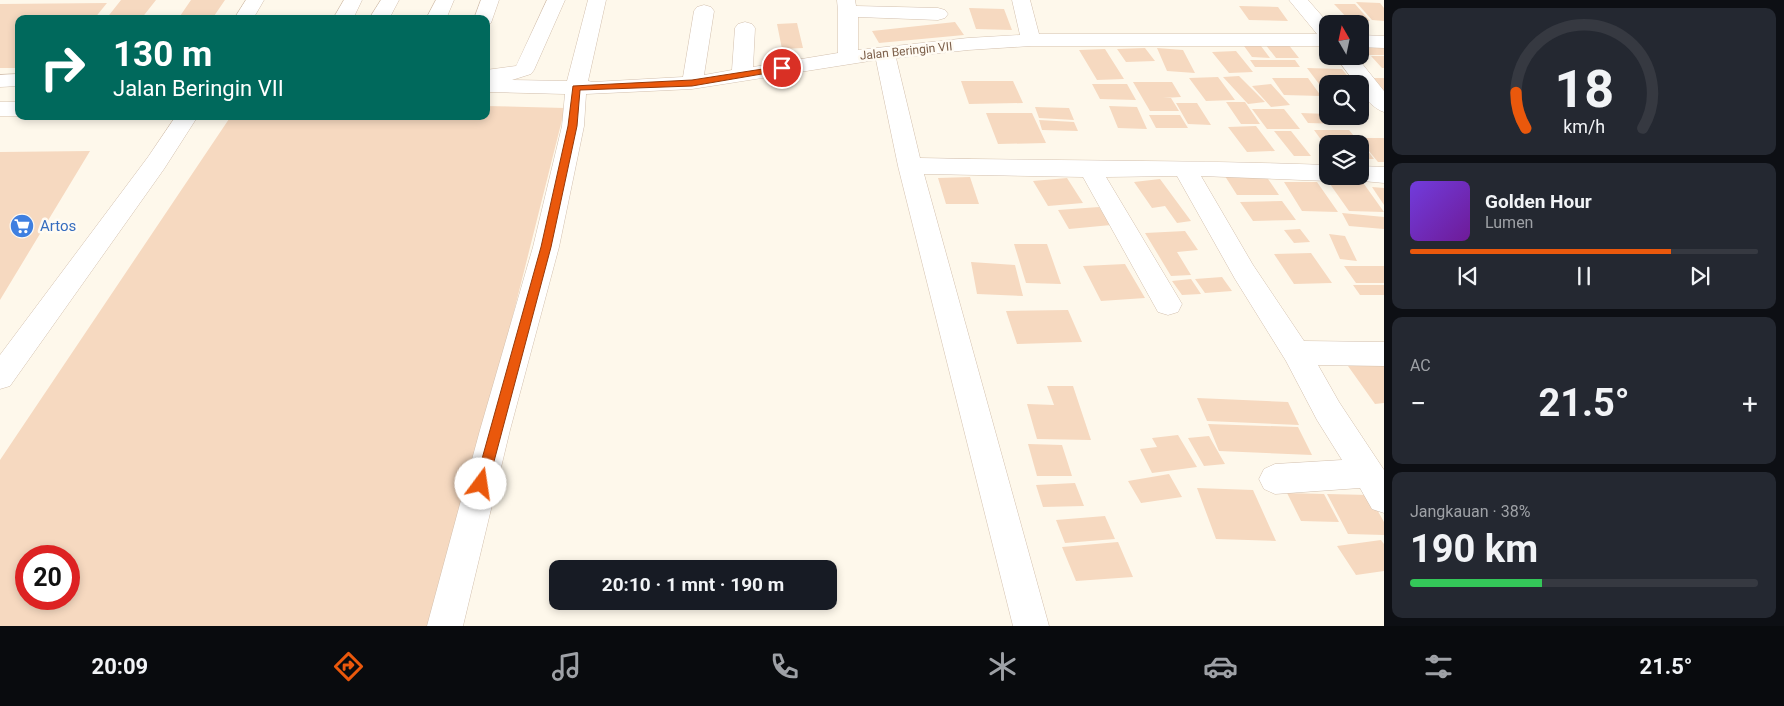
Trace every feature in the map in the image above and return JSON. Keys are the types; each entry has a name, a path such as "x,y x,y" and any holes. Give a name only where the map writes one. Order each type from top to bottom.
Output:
{"street":[{"path":"245,15 255,0"},
{"path":"345,15 353,0"},
{"path":"381,15 390,0"},
{"path":"438,15 445,0"},
{"path":"485,15 490,0"},
{"path":"490,75 511,74 524,70 556,0"},
{"path":"585,88 597,0"},
{"path":"446,626 495,430 546,247 573,126 611,0"},
{"path":"1021,0 1031,40"},
{"path":"1298,0 1319,24"},
{"path":"848,57 847,6 938,14"},
{"path":"692,83 704,12"},
{"path":"742,76 745,28"},
{"name":"Jalan Beringin VII","path":"490,86 585,88 692,83 884,52 1031,40 1319,40"},
{"path":"1369,41 1384,42"},
{"path":"884,52 910,166 1031,626"},
{"path":"1351,65 1384,105"},
{"path":"0,81 15,80"},
{"path":"0,109 15,109"},
{"path":"0,377 156,163 184,120"},
{"path":"910,166 1090,169 1184,168 1319,172"},
{"path":"1184,168 1244,272 1296,353 1366,473 1384,498"},
{"path":"1090,169 1168,304"},
{"path":"1369,174 1384,175"},
{"path":"1296,353 1384,354"},
{"path":"1275,479 1366,473"}],"building":[{"path":"121,0 156,0 144,15 109,15"},
{"path":"191,0 225,0 215,15 181,15"},
{"path":"1356,2 1380,3 1384,8 1384,21 1372,20"},
{"path":"107,3 97,15 15,15 15,68 0,68 0,4"},
{"path":"1334,4 1355,4 1365,15 1344,15"},
{"path":"1239,6 1278,7 1288,21 1249,20"},
{"path":"969,8 1004,9 1012,30 976,29"},
{"path":"955,22 964,35 879,43 872,31"},
{"path":"797,23 803,48 782,49 777,24"},
{"path":"1265,44 1288,44 1299,58 1276,58"},
{"path":"1369,44 1384,45 1384,55 1369,55"},
{"path":"1244,46 1261,46 1270,58 1252,57"},
{"path":"1145,48 1155,61 1126,62 1117,49"},
{"path":"1157,48 1183,50 1195,73 1167,71"},
{"path":"1105,49 1124,79 1097,80 1079,50"},
{"path":"1236,51 1253,72 1229,73 1212,52"},
{"path":"1371,56 1384,56 1384,68 1382,68"},
{"path":"1250,60 1295,60 1300,67 1255,67"},
{"path":"1307,68 1342,69 1347,75 1319,75 1319,84"},
{"path":"1239,76 1265,102 1248,104 1223,77"},
{"path":"1218,77 1235,100 1206,101 1189,78"},
{"path":"1272,78 1308,78 1319,93 1319,96 1284,95"},
{"path":"1373,78 1384,78 1384,91"},
{"path":"961,81 1013,81 1023,103 969,104"},
{"path":"1133,82 1172,82 1181,97 1163,98 1171,98 1179,111 1150,111"},
{"path":"1092,84 1127,84 1136,100 1100,99"},
{"path":"1271,84 1290,105 1271,107 1252,86"},
{"path":"1226,102 1245,102 1260,124 1241,124"},
{"path":"1176,103 1197,103 1211,125 1188,124"},
{"path":"490,106 565,108 435,626 0,626 0,460 228,120 490,120"},
{"path":"1109,106 1137,107 1147,129 1118,128"},
{"path":"1035,107 1069,108 1074,120 1039,118"},
{"path":"1252,109 1284,109 1300,129 1267,129"},
{"path":"986,113 1032,113 1046,143 998,144"},
{"path":"1301,113 1319,114 1319,123 1308,123"},
{"path":"1149,115 1180,115 1188,128 1156,128"},
{"path":"1039,120 1074,122 1078,131 1042,130"},
{"path":"1256,126 1275,151 1247,152 1228,127"},
{"path":"1314,130 1349,130 1353,135 1319,135 1319,137"},
{"path":"1274,131 1291,131 1311,156 1294,156"},
{"path":"1369,138 1384,138 1384,162 1378,162 1369,151"},
{"name":"Artos","path":"90,151 0,300 0,152"},
{"path":"1369,152 1374,159 1369,159"},
{"path":"1223,173 1264,173 1279,195 1237,195"},
{"path":"970,177 979,204 946,204 938,178"},
{"path":"1067,178 1083,203 1048,206 1033,181"},
{"path":"1160,179 1191,221 1177,223 1165,206 1152,208 1134,182"},
{"path":"1284,182 1317,182 1338,212 1302,211"},
{"path":"1331,185 1365,185 1384,212 1349,211"},
{"path":"1372,187 1384,188 1384,205"},
{"path":"1282,201 1296,220 1253,221 1240,202"},
{"path":"1099,207 1111,225 1069,229 1058,210"},
{"path":"1342,213 1384,217 1384,229 1349,226"},
{"path":"1300,229 1310,242 1294,243 1284,230"},
{"path":"1185,231 1198,250 1177,252 1191,275 1171,276 1145,233"},
{"path":"1329,234 1345,236 1357,261 1340,259"},
{"path":"1014,244 1047,244 1061,284 1026,283"},
{"path":"1311,253 1332,283 1294,284 1274,254"},
{"path":"971,262 1015,265 1023,296 977,294"},
{"path":"1125,264 1145,298 1101,301 1083,266"},
{"path":"1344,266 1384,266 1384,283 1356,283"},
{"path":"1222,277 1232,291 1205,293 1195,279"},
{"path":"1191,279 1201,294 1182,295 1172,281"},
{"path":"1353,285 1384,285 1384,295 1360,295"},
{"path":"1068,310 1082,342 1017,344 1006,311"},
{"path":"1343,359 1384,361 1384,403 1375,404"},
{"path":"1047,386 1073,386 1091,440 1037,439 1027,404 1054,405"},
{"path":"1197,398 1288,402 1299,425 1207,421"},
{"path":"1208,424 1298,427 1312,455 1219,451"},
{"path":"1178,435 1197,467 1152,473 1140,449 1157,447 1152,438"},
{"path":"1209,436 1225,464 1204,466 1188,438"},
{"path":"1028,444 1062,445 1072,476 1037,476"},
{"path":"1169,474 1182,497 1141,503 1128,481"},
{"path":"1075,483 1084,506 1043,507 1036,485"},
{"path":"1197,488 1253,490 1276,541 1216,539"},
{"path":"1287,493 1324,494 1339,522 1301,521"},
{"path":"1327,494 1369,495 1384,522 1384,535 1348,534"},
{"path":"1105,516 1115,539 1065,543 1056,520"},
{"path":"1381,540 1384,544 1384,571 1356,575 1337,546"},
{"path":"1118,542 1133,577 1076,581 1062,547"}],"place":[{"name":"Artos","path":"22,226"}],"route":[{"path":"481,484 546,247 573,126 576,88 692,83 782,68"}]}
